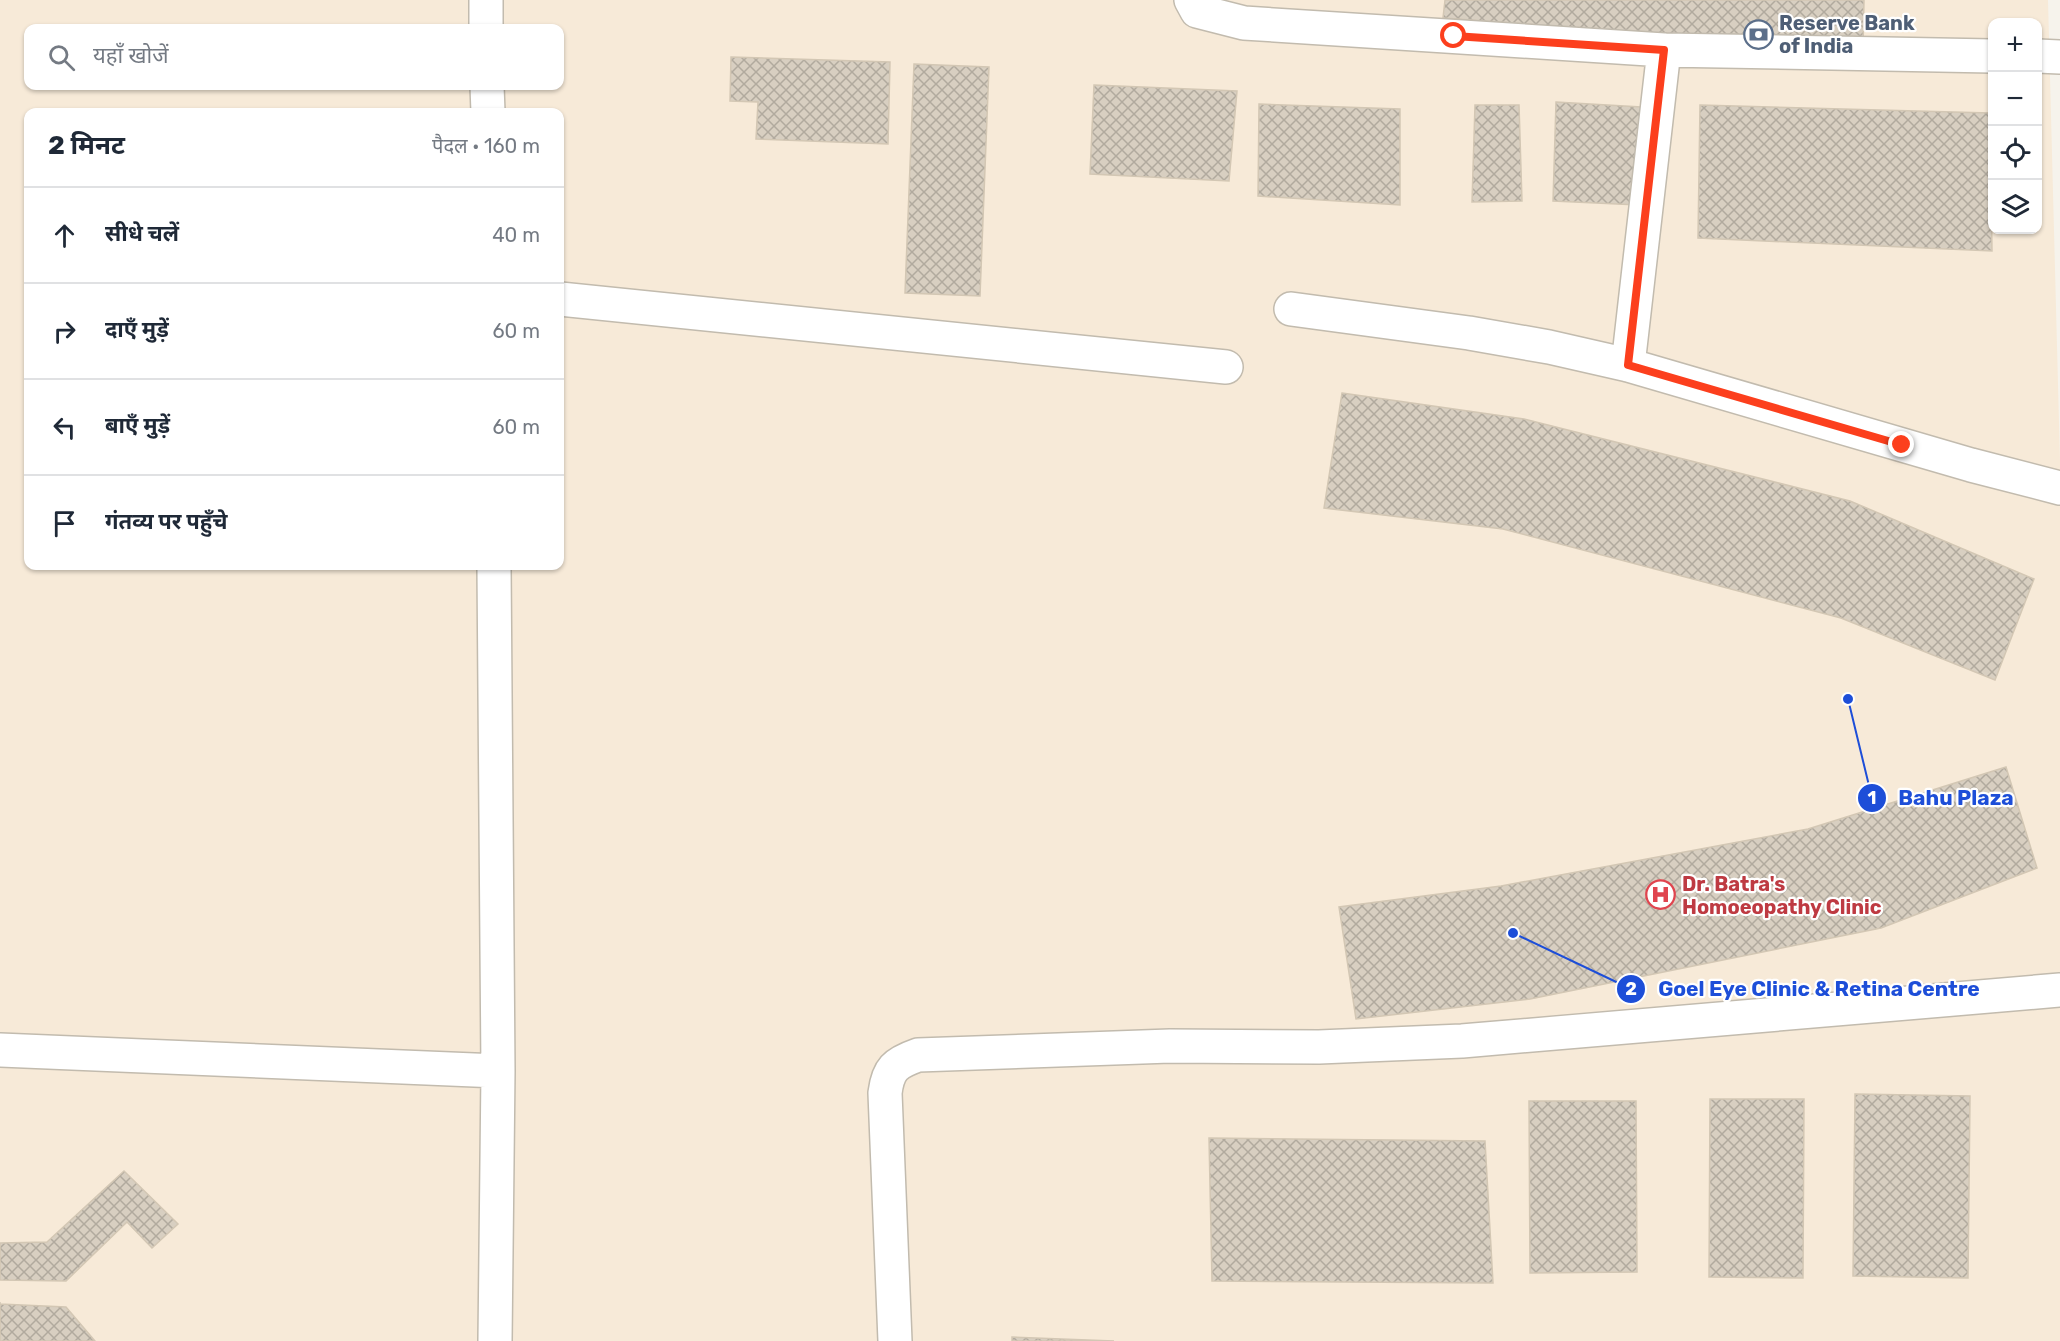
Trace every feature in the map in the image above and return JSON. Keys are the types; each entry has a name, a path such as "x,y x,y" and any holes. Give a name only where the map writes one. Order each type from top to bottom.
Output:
{"lane":[{"path":"486,0 486,24"},
{"path":"1191,0 1197,11 1244,23 1664,50 1988,56"},
{"path":"1628,365 1664,50"},
{"path":"2042,57 2060,57"},
{"path":"487,90 488,108"},
{"path":"564,299 1226,368"},
{"path":"1291,309 1469,333 1549,347 1628,365 1971,465 2060,488"},
{"path":"494,570 498,1071 495,1341"},
{"path":"895,1341 885,1093 887,1076 893,1069 900,1061 918,1055 1170,1046 1319,1047 1462,1041 2060,990"},
{"path":"0,1050 498,1071"}],"shaded area":[{"path":"0,0 2048,0 2060,461 2060,1341 0,1341"}],"building":[{"name":"Reserve Bank of India","path":"1445,0 1864,0 1863,49 1443,18"},
{"path":"731,57 890,62 888,144 756,139 758,102 730,101"},
{"path":"914,64 989,67 980,296 905,293"},
{"path":"1094,85 1237,91 1229,181 1090,174"},
{"path":"1556,102 1641,107 1638,205 1553,201"},
{"path":"1259,104 1400,109 1400,205 1258,196"},
{"path":"1475,105 1519,105 1522,201 1472,202"},
{"path":"1700,105 1988,113 1988,234 1992,234 1992,251 1698,238"},
{"path":"1342,393 1524,419 1850,501 2034,579 1995,680 1841,618 1503,529 1324,508"},
{"path":"2006,767 2037,868 1881,928 1530,999 1356,1019 1339,907 1501,886 1808,829"},
{"path":"1855,1094 1970,1096 1968,1278 1853,1276"},
{"path":"1710,1099 1804,1099 1803,1278 1709,1277"},
{"path":"1529,1101 1636,1101 1637,1272 1530,1273"},
{"path":"1209,1138 1485,1141 1493,1283 1212,1281"},
{"path":"124,1171 178,1224 152,1248 127,1222 66,1281 0,1280 0,1243 47,1242"},
{"path":"0,1304 66,1307 95,1341 0,1341"},
{"path":"1012,1337 1114,1341 1012,1341"}],"place":[{"name":"Reserve Bank of India","path":"1758,34"},
{"name":"Bahu Plaza","path":"1848,699"},
{"name":"Dr. Batra's Homoeopathy Clinic","path":"1661,895"},
{"name":"Goel Eye Clinic & Retina Centre","path":"1513,933"}],"route":[{"path":"1454,36 1664,50 1628,365 1902,445"}]}
